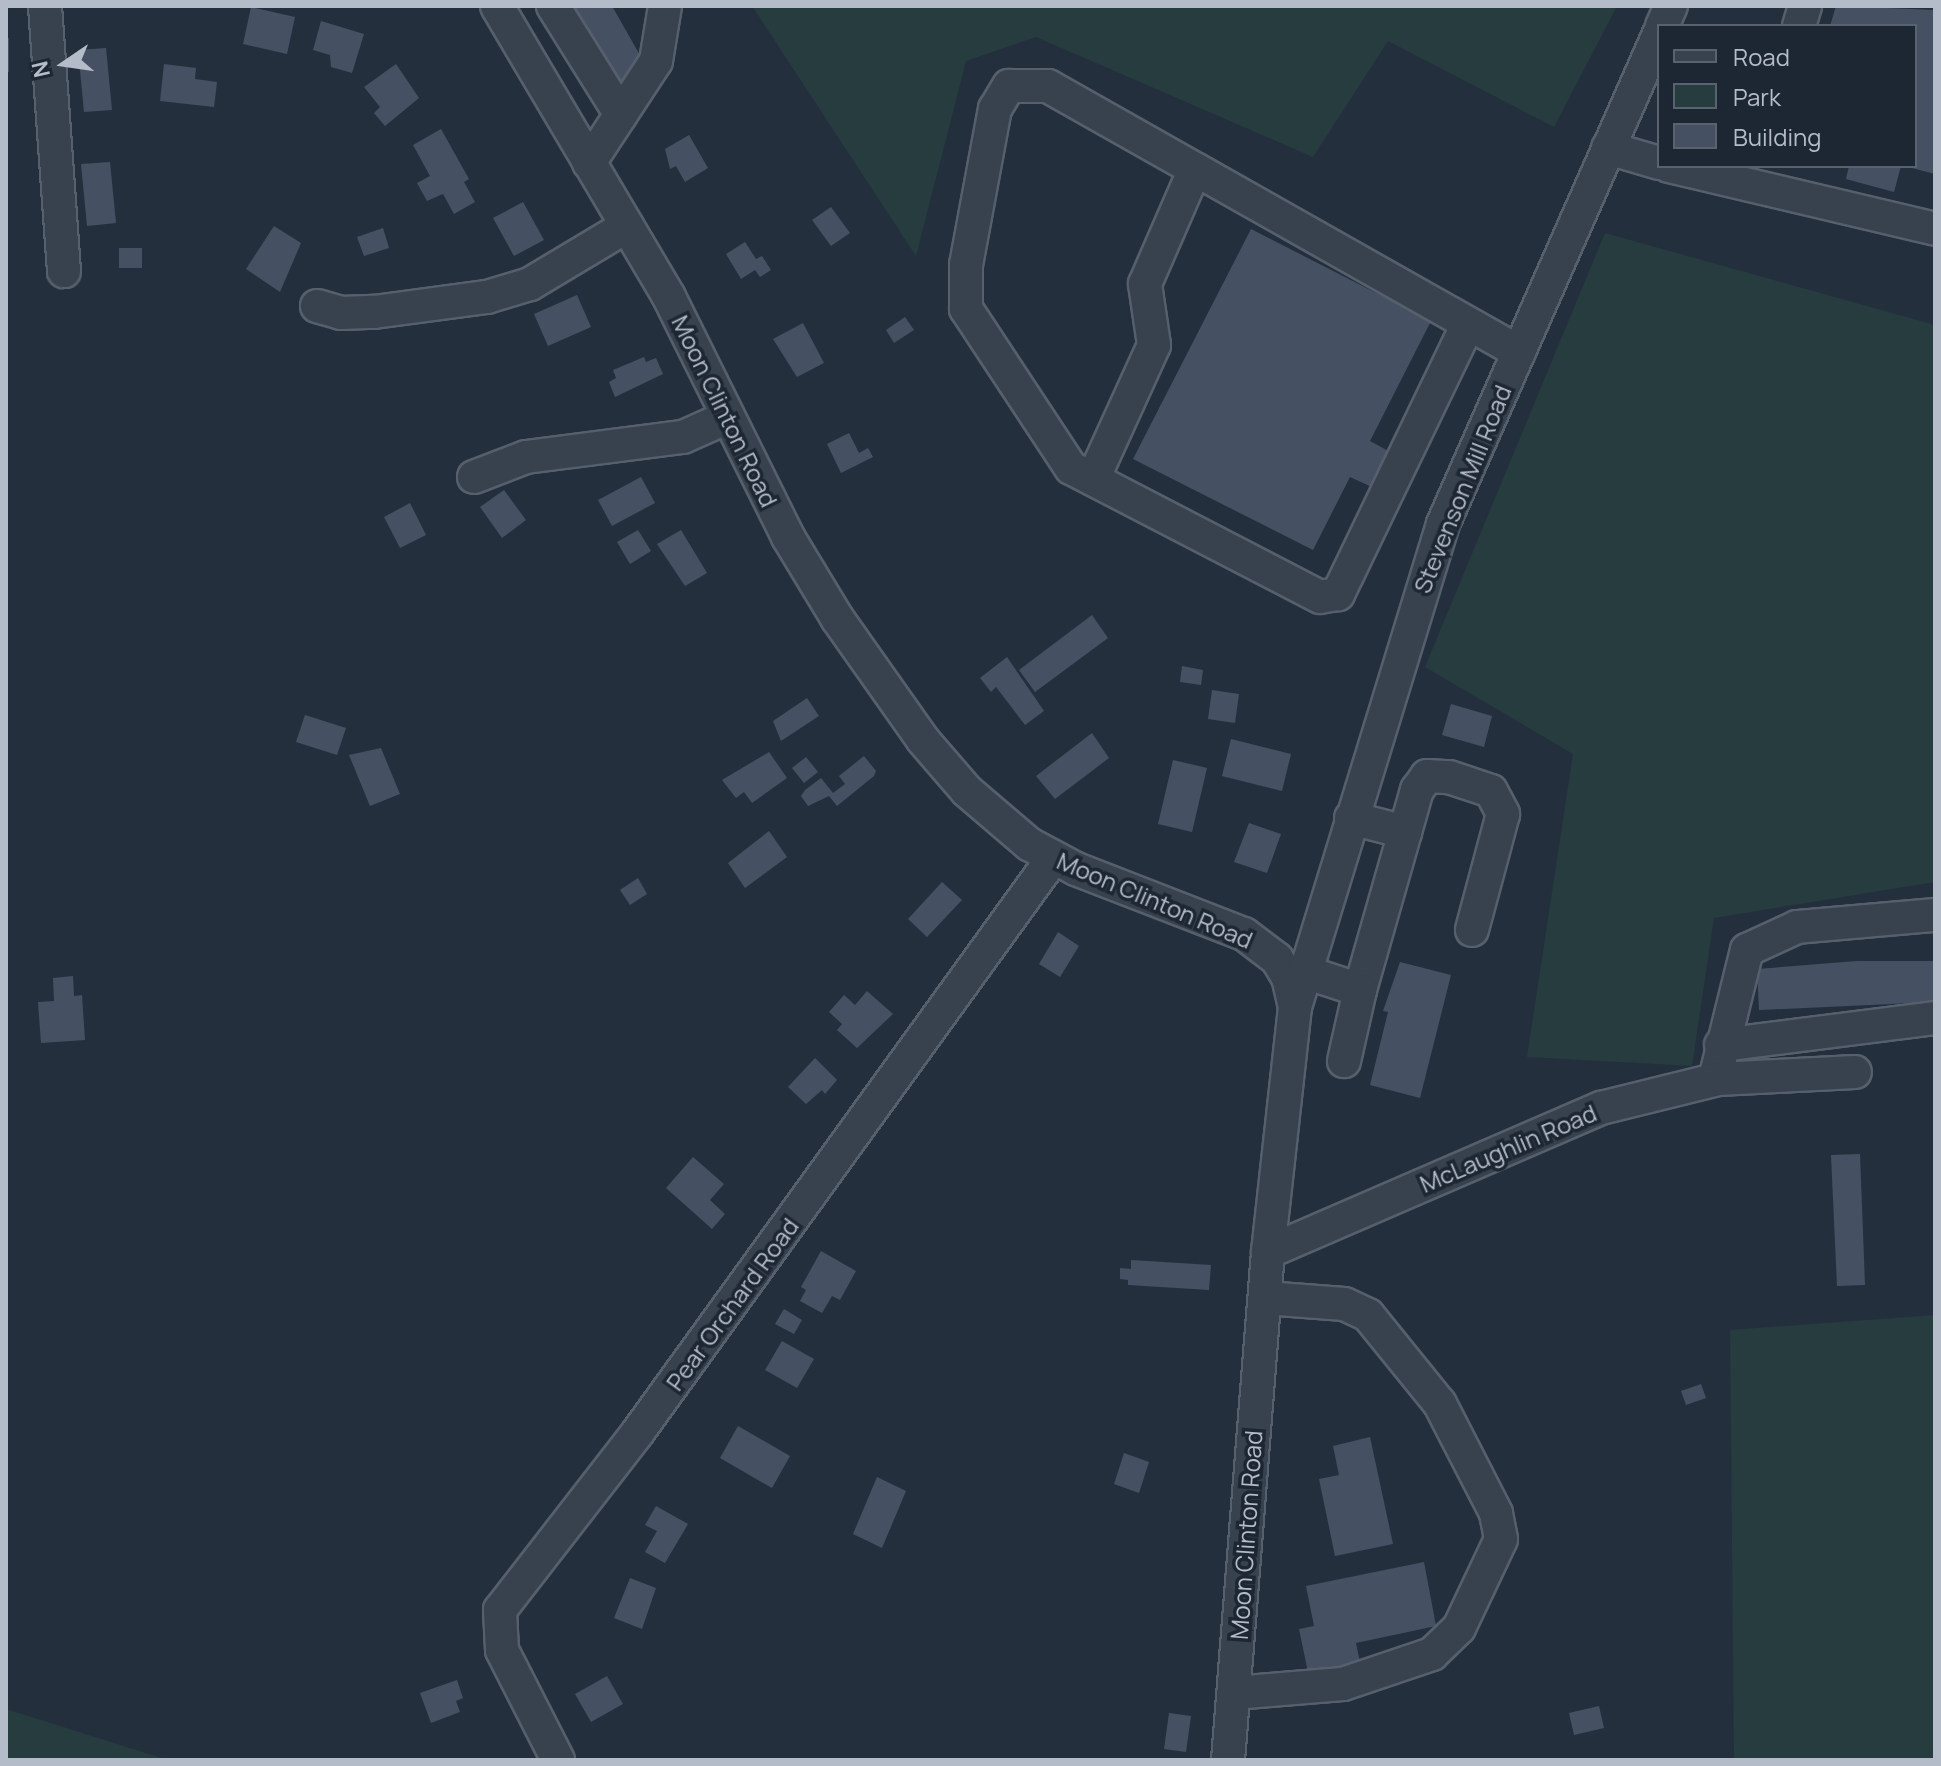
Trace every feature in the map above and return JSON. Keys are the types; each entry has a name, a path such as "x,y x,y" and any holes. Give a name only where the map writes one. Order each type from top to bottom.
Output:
{"street":[{"path":"45,6 64,271"},
{"name":"Moon Clinton Road","path":"497,6 627,226 788,537 837,618 923,740 985,808 1053,858 1261,944 1288,977 1295,1007 1268,1252 1228,1760"},
{"path":"553,6 621,115"},
{"path":"589,163 656,61 665,6"},
{"name":"Stevenson Mill Road","path":"1295,1007 1443,524 1657,38"},
{"path":"1468,324 1338,594 1320,597 1071,468 966,309 966,265 995,109 1009,86 1048,86 1519,352"},
{"path":"1608,148 1657,162"},
{"path":"1686,168 1755,176 1935,229"},
{"path":"1093,479 1154,345 1145,284 1195,169"},
{"path":"317,306 341,313 374,312 487,297 530,284 627,226"},
{"path":"474,477 526,457 629,440 683,437 728,417"},
{"path":"1344,1061 1360,990 1417,790 1427,776 1449,777 1491,791 1503,814 1472,930"},
{"path":"1351,818 1405,832"},
{"name":"Pear Orchard Road","path":"558,1760 502,1650 500,1610 638,1432 1053,858"},
{"path":"1715,1079 1747,950 1762,939 1797,927 1935,915"},
{"path":"1305,972 1360,990"},
{"path":"1721,1045 1935,1018"},
{"name":"McLaughlin Road","path":"1268,1252 1569,1118 1715,1079 1855,1072"},
{"path":"1234,1693 1343,1684 1432,1654 1459,1628 1501,1539 1496,1513 1440,1404 1368,1315 1344,1304 1265,1298"}],"green space":[{"path":"752,6 1617,6 1554,127 1388,41 1313,157 1036,37 966,61 916,256"},
{"path":"1605,233 1935,325 1935,882 1714,918 1692,1066 1527,1057 1573,754 1425,667"},
{"path":"1935,1315 1935,1760 1734,1760 1730,1330"},
{"path":"6,1709 168,1760 6,1760"}],"building":[{"path":"573,6 612,6 649,71 619,88"},
{"path":"1836,6 1935,10 1935,174 1912,168 1917,168 1917,24 1831,24"},
{"path":"251,7 295,17 287,54 243,44"},
{"path":"321,21 364,34 352,73 331,67 330,55 313,50"},
{"path":"6,38 9,38 9,72 6,72"},
{"path":"106,48 112,110 84,112 78,50"},
{"path":"164,64 196,68 195,79 217,82 214,107 160,101"},
{"path":"396,64 419,98 385,126 374,113 380,107 364,87"},
{"path":"441,129 469,179 464,182 475,202 454,214 443,194 427,201 417,183 430,176 413,145"},
{"path":"689,135 708,168 685,182 676,166 670,169 665,149"},
{"path":"110,162 116,223 87,226 81,164"},
{"path":"1849,168 1900,168 1894,192 1846,179"},
{"path":"523,202 544,240 514,256 493,218"},
{"path":"831,207 850,233 831,246 812,220"},
{"path":"274,226 301,243 280,292 246,269"},
{"path":"383,228 389,248 364,256 357,237"},
{"path":"1251,229 1431,321 1370,441 1392,453 1374,488 1350,477 1313,550 1133,459"},
{"path":"745,242 756,259 762,256 771,270 760,277 755,270 741,279 726,254"},
{"path":"119,248 142,248 142,268 119,268"},
{"path":"577,295 591,327 548,346 534,314"},
{"path":"905,317 914,330 894,343 886,330"},
{"path":"803,323 824,363 797,377 773,339"},
{"path":"644,357 646,362 656,358 663,374 615,397 609,382 616,378 613,370"},
{"path":"849,433 859,453 868,448 873,457 841,473 827,444"},
{"path":"641,477 655,503 612,526 598,500"},
{"path":"504,490 526,520 502,538 480,507"},
{"path":"410,503 426,535 400,548 384,517"},
{"path":"638,530 651,551 630,564 617,542"},
{"path":"681,530 707,573 685,586 657,544"},
{"path":"1092,615 1108,638 1035,692 1019,670"},
{"path":"1007,657 1044,711 1025,725 996,687 991,692 980,678"},
{"path":"1182,666 1203,670 1201,685 1180,682"},
{"path":"1212,690 1239,694 1235,723 1208,719"},
{"path":"807,698 819,716 781,741 773,721"},
{"path":"1451,704 1492,716 1484,747 1442,735"},
{"path":"305,715 346,728 337,755 296,742"},
{"path":"1092,733 1109,758 1055,799 1036,776"},
{"path":"1231,739 1291,754 1282,791 1222,776"},
{"path":"381,748 400,794 370,806 349,755"},
{"path":"769,752 787,778 752,803 744,792 736,798 722,780"},
{"path":"864,756 876,771 874,776 837,806 829,796 808,806 801,796 805,790 821,778 833,793 845,784 839,776"},
{"path":"806,757 818,772 804,783 792,768"},
{"path":"1173,760 1207,768 1192,832 1158,824"},
{"path":"1249,823 1281,834 1267,873 1234,862"},
{"path":"769,831 787,857 745,888 728,863"},
{"path":"638,878 647,894 630,905 620,890"},
{"path":"942,882 962,900 927,937 908,919"},
{"path":"1058,932 1079,946 1060,977 1039,964"},
{"path":"1857,961 1935,961 1935,1002 1759,1010 1757,969"},
{"path":"1400,962 1451,975 1420,1098 1370,1085 1388,1012 1383,1011"},
{"path":"73,976 74,996 82,995 85,1040 41,1043 38,1002 54,1001 53,978"},
{"path":"867,991 893,1014 857,1048 837,1030 842,1024 829,1012 844,995 855,1005"},
{"path":"815,1058 837,1080 825,1094 822,1090 806,1104 788,1087"},
{"path":"1860,1154 1865,1285 1837,1286 1831,1155"},
{"path":"693,1157 724,1184 710,1200 725,1214 712,1229 666,1188"},
{"path":"821,1251 856,1271 840,1300 832,1296 822,1313 800,1301 806,1290 801,1287"},
{"path":"1131,1260 1211,1265 1209,1290 1128,1285 1128,1280 1120,1279 1120,1268 1131,1269"},
{"path":"784,1309 802,1320 794,1334 775,1324"},
{"path":"782,1341 814,1359 797,1388 765,1370"},
{"path":"1701,1384 1706,1398 1686,1405 1681,1391"},
{"path":"738,1426 790,1456 772,1488 720,1458"},
{"path":"1370,1437 1393,1544 1335,1556 1319,1479 1339,1475 1333,1446"},
{"path":"1124,1453 1149,1462 1139,1493 1114,1484"},
{"path":"877,1477 906,1491 882,1548 853,1534"},
{"path":"656,1506 688,1524 665,1563 645,1552 657,1531 645,1525"},
{"path":"1424,1562 1436,1626 1356,1643 1362,1672 1310,1682 1299,1629 1314,1626 1306,1586"},
{"path":"630,1578 656,1588 642,1629 614,1618"},
{"path":"607,1676 623,1704 591,1722 575,1694"},
{"path":"457,1680 463,1698 456,1701 460,1712 431,1723 420,1693"},
{"path":"1599,1706 1604,1728 1574,1735 1569,1713"},
{"path":"1169,1713 1191,1716 1186,1752 1164,1749"}]}
